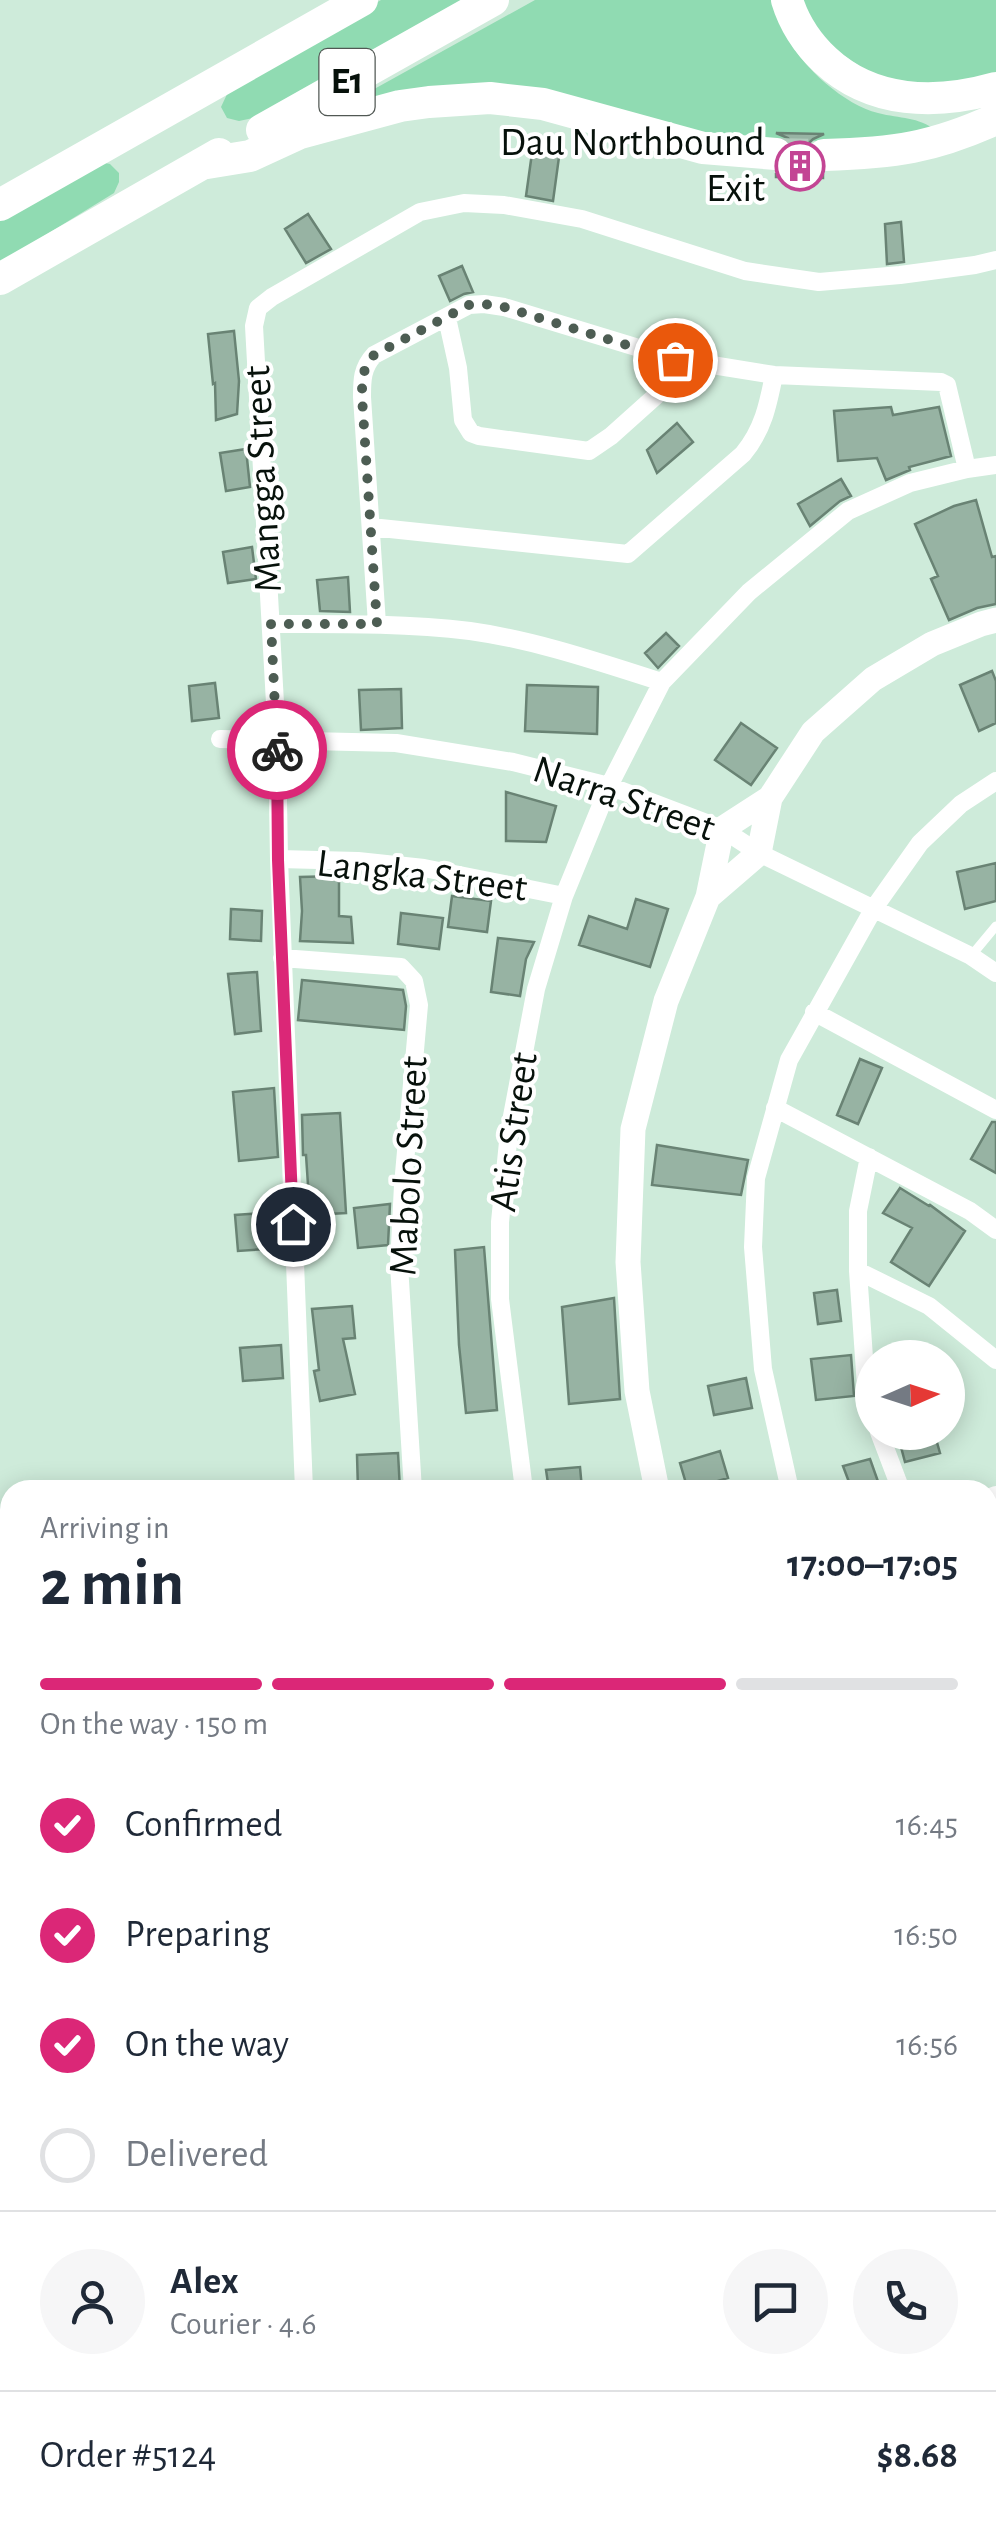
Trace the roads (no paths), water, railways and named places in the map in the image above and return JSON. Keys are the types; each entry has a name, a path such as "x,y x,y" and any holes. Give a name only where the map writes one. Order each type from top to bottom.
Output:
{"highway":[{"name":"E1","path":"0,205 362,0"},
{"name":"E1","path":"0,279 494,0"},
{"path":"788,0 811,45 859,84 891,95 918,98 968,95 996,88"},
{"path":"201,164 250,156 300,133 400,106 490,98 543,104 716,151 776,154"},
{"path":"824,155 924,146 996,119"}],"street":[{"name":"Mangga Street","path":"304,1480 278,860 277,740 254,326 258,308 420,212 464,203 582,219 745,271 819,282 996,260"},
{"path":"377,624 362,377 374,355 469,305 504,307 675,360 774,375 941,382 946,385 967,470"},
{"path":"447,318 464,420 471,433 478,436 589,451 658,393 675,360"},
{"path":"371,527 628,554 744,454 757,438 765,417 774,375"},
{"name":"Atis Street","path":"523,1480 500,1299 500,1222 509,1132 536,989 564,896 609,786 662,682 749,592 848,511 910,483 996,465"},
{"path":"654,1480 637,1392 628,1262 634,1129 666,1001 708,897 722,830 770,798 814,732 873,679 932,644 996,620"},
{"path":"271,624 377,624 472,632 572,654 662,682"},
{"name":"Narra Street","path":"220,739 396,743 512,762 609,786 722,830 760,853 971,956 996,973"},
{"path":"788,1480 764,1370 753,1247 756,1178 789,1060 874,908 920,843 960,804 996,780"},
{"path":"708,897 760,853 770,798"},
{"name":"Langka Street","path":"278,860 358,861 424,868 564,896"},
{"name":"Mabolo Street","path":"282,958 401,968 414,981 419,1005 399,1265 411,1480"},
{"path":"814,1012 996,1110"},
{"path":"775,1108 970,1210 996,1230"},
{"path":"863,1340 858,1211 869,1157"},
{"path":"858,1271 929,1306 996,1360"},
{"path":"886,1450 897,1480"}],"lane":[{"path":"971,956 996,926"}],"tunnel":[{"path":"776,154 824,155"}],"place":[{"name":"Dau Northbound Exit","path":"800,166"}]}
